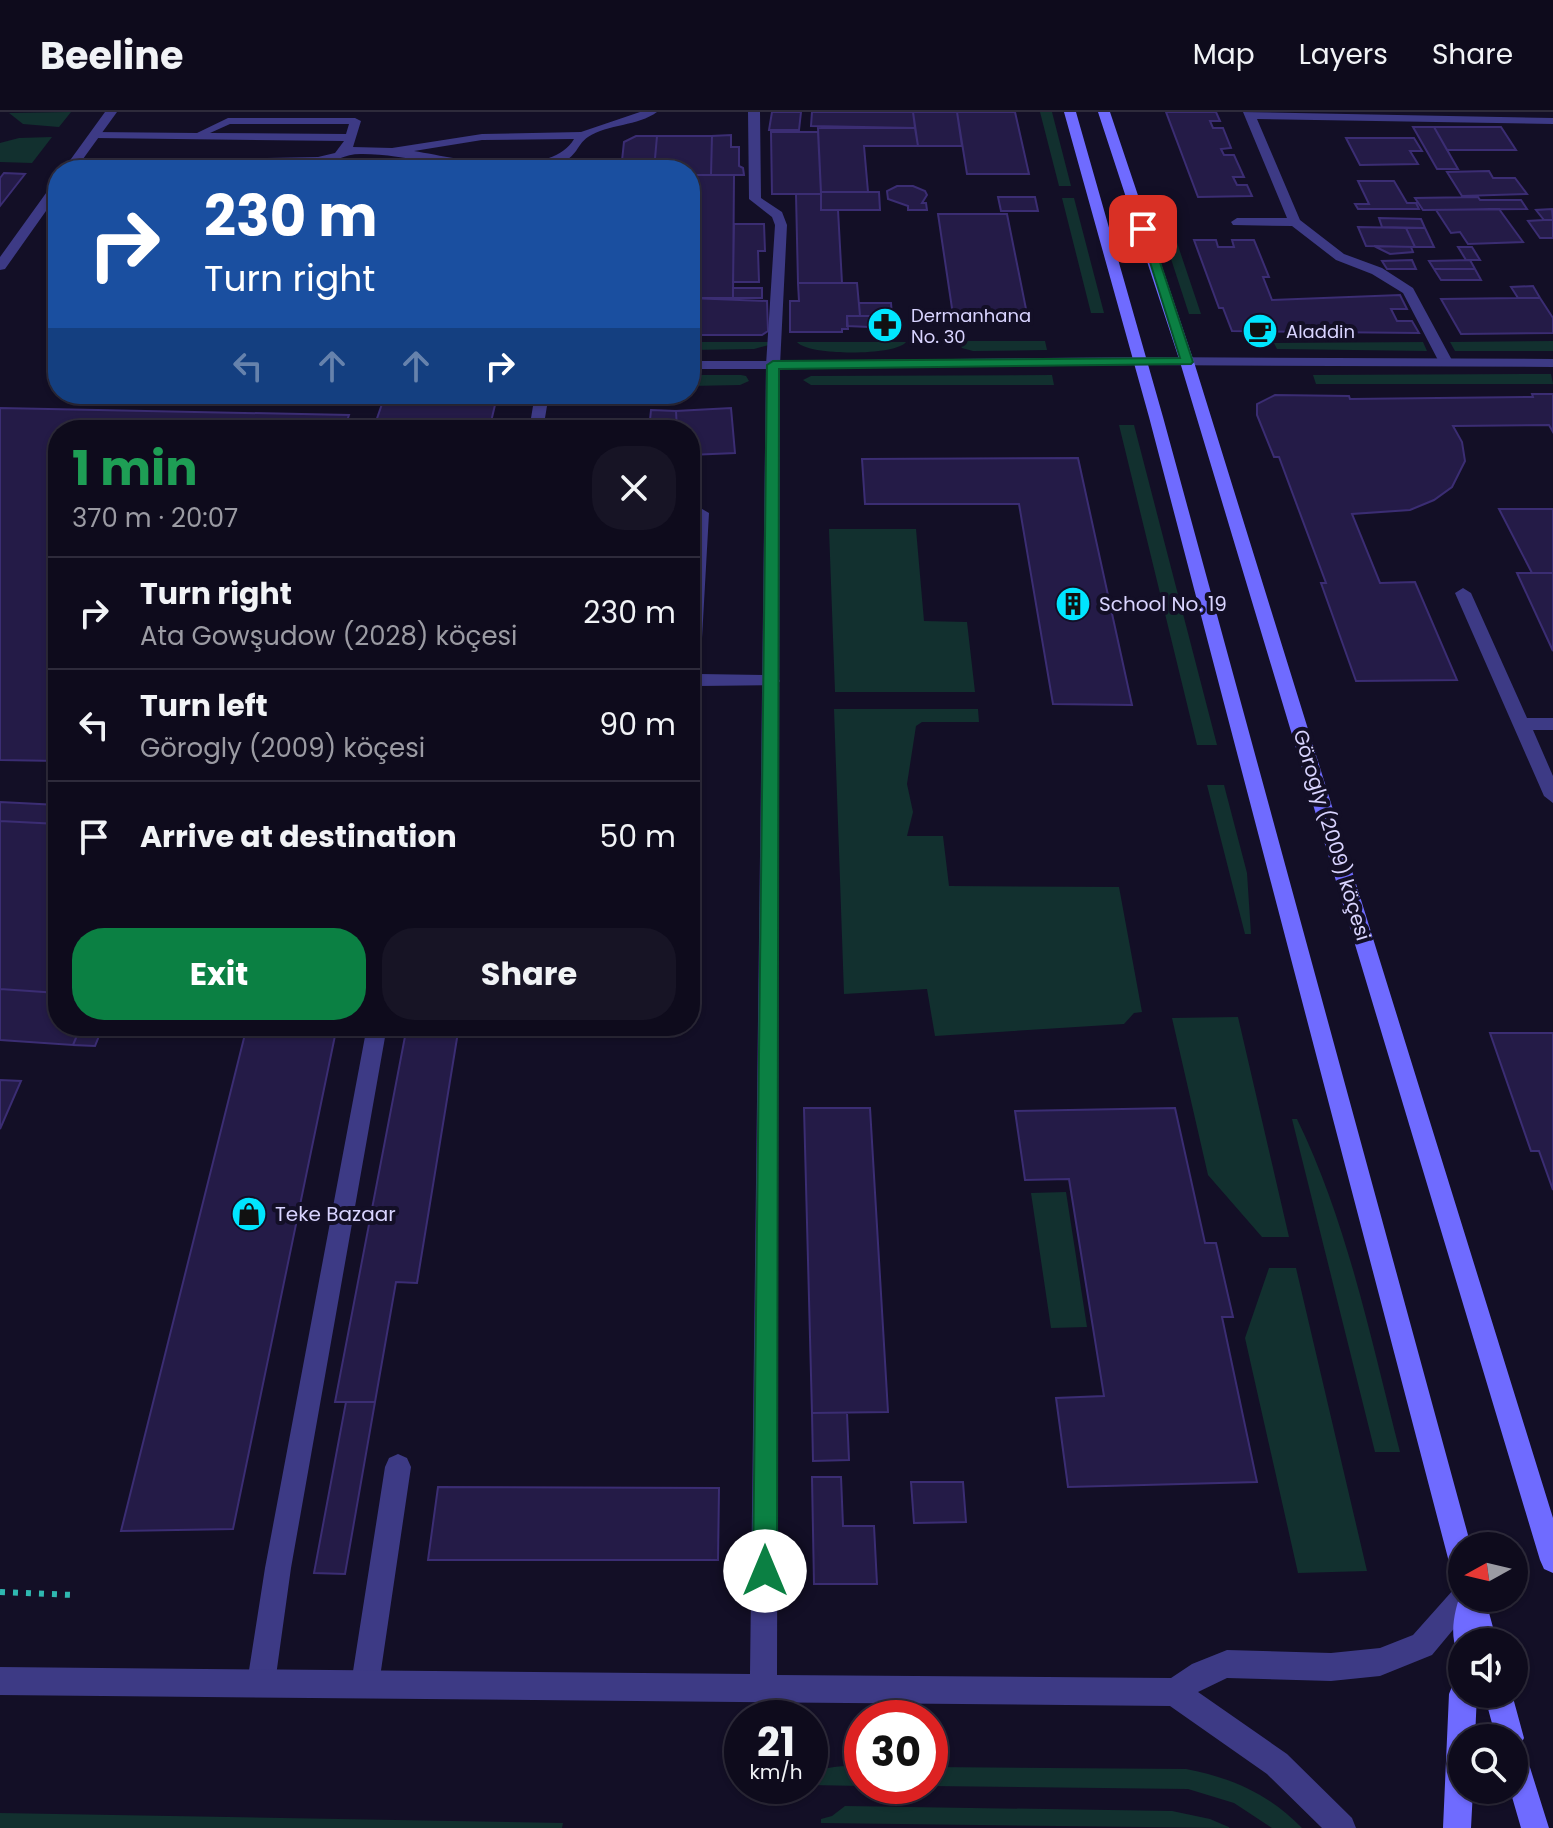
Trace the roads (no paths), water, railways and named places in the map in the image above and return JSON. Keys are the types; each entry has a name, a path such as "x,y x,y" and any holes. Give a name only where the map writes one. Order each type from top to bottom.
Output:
{"main road":[{"path":"1070,112 1141,361 1454,1532"},
{"name":"Görogly (2009) köçesi","path":"1104,112 1187,362 1553,1560"},
{"path":"1457,1828 1462,1708"},
{"path":"1528,1803 1535,1828"}],"street":[{"path":"77,160 111,112"},
{"path":"393,151 482,137 582,135 651,112"},
{"path":"754,112 755,199 778,215 781,225 773,365 763,1689"},
{"path":"1446,362 1408,291 1377,271 1340,257 1295,222 1250,114 1553,121"},
{"path":"95,135 191,136 349,144 441,160"},
{"path":"562,160 580,144 582,135"},
{"path":"327,160 336,159 349,144"},
{"path":"0,266 48,199"},
{"path":"1237,222 1295,222"},
{"path":"700,365 1141,361 1553,363"},
{"path":"1463,593 1553,796"},
{"path":"700,680 771,681"},
{"path":"1520,724 1553,724"},
{"path":"261,1683 278,1568 375,1036"},
{"path":"365,1684 398,1467"},
{"path":"0,1681 1174,1692 1202,1674 1227,1664 1331,1667 1380,1662 1422,1645 1451,1612"},
{"path":"1174,1692 1277,1764 1342,1828"}],"place":[{"name":"Dermanhana No. 30","path":"885,325"},
{"name":"Aladdin","path":"1260,331"},
{"name":"School No. 19","path":"1073,604"},
{"name":"Teke Bazaar","path":"249,1214"}]}
